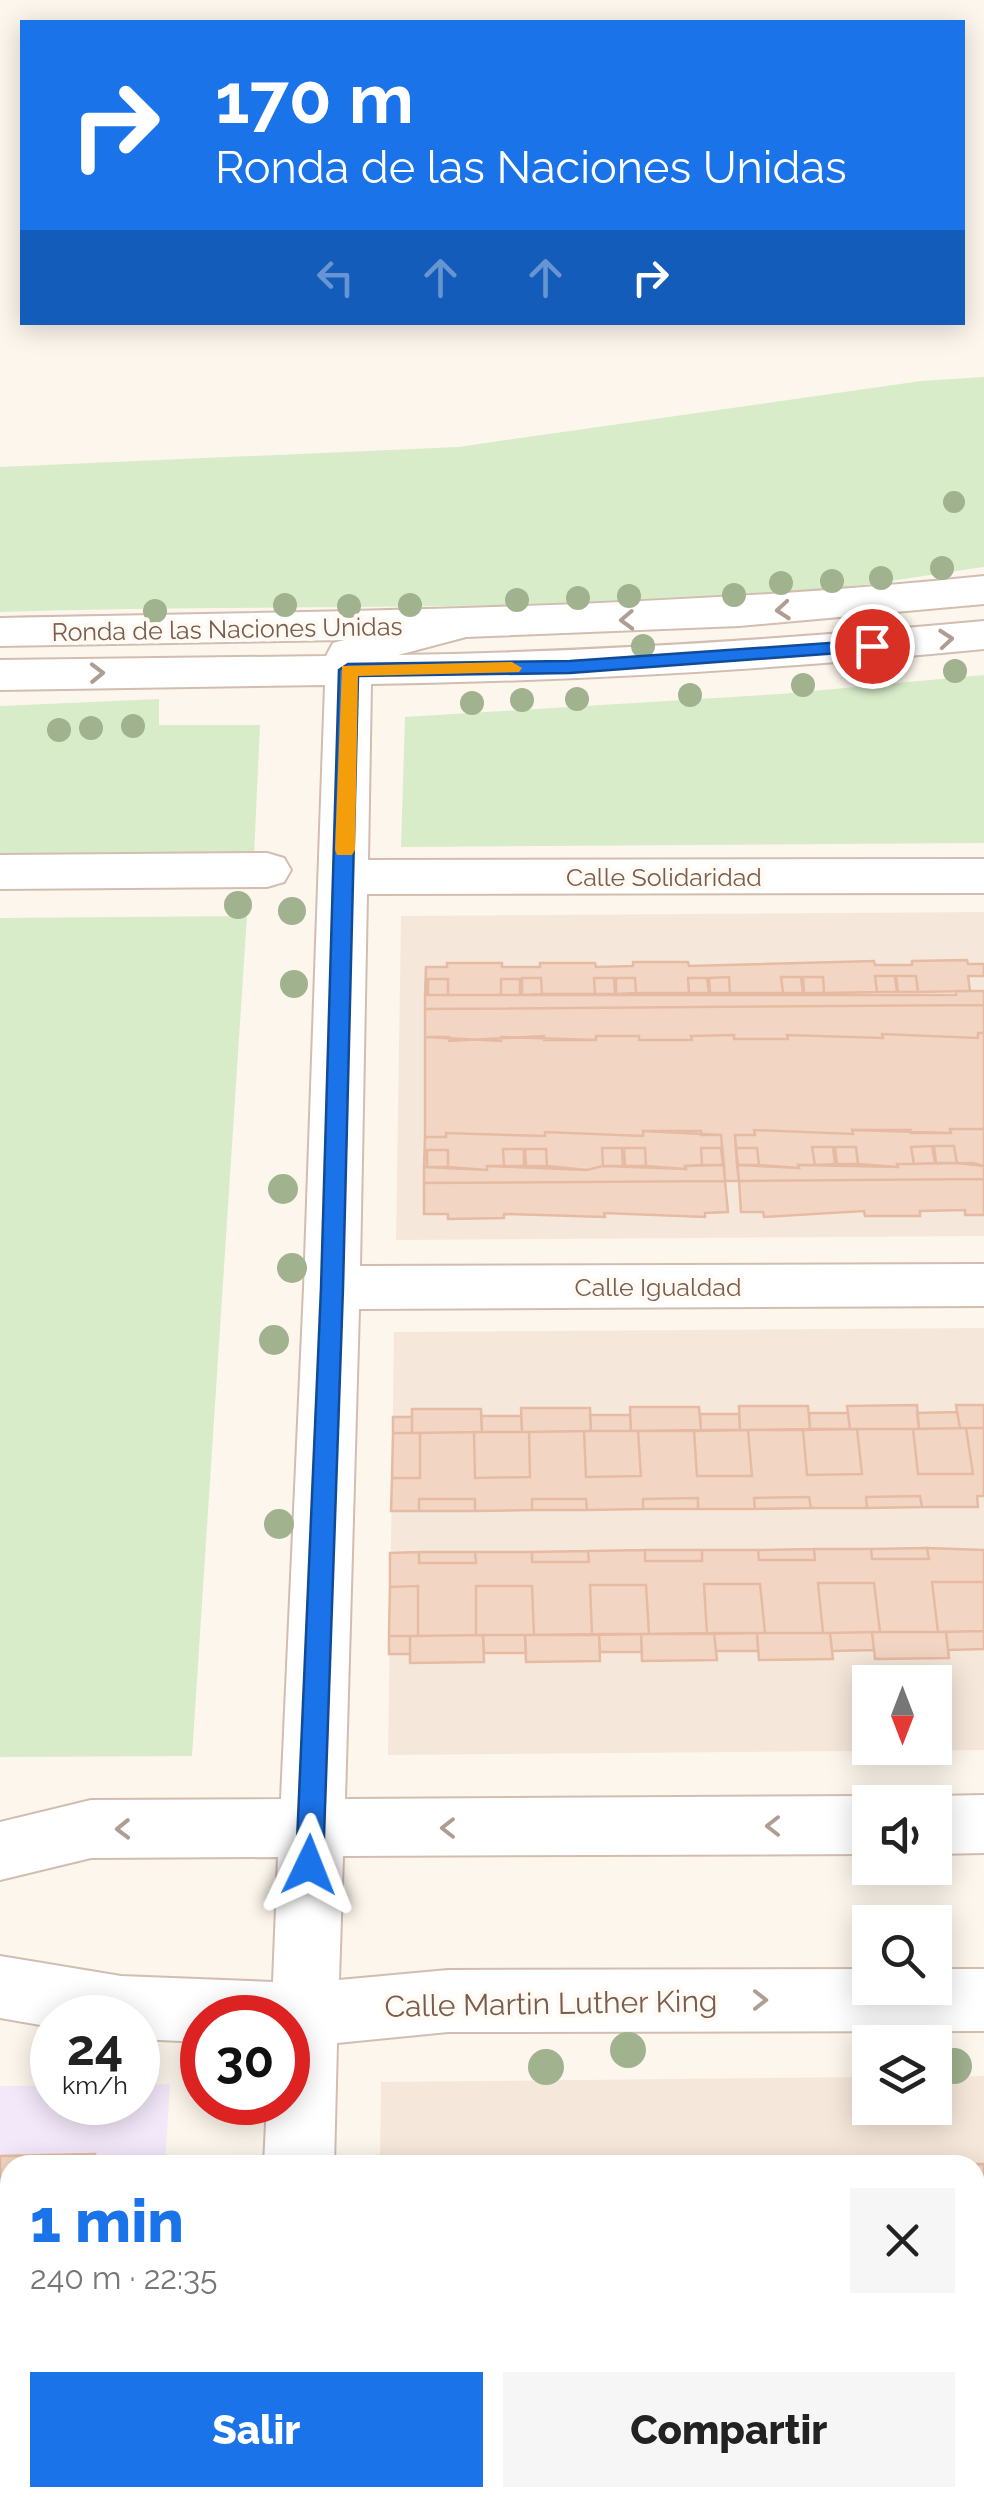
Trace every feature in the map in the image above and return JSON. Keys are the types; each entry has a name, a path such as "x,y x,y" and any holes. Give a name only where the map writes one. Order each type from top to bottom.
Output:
{"street":[{"name":"Ronda de las Naciones Unidas","path":"0,632 455,626 725,616 984,590"},
{"name":"Ronda de las Naciones Unidas","path":"348,670 349,653 455,626"},
{"name":"Ronda de las Naciones Unidas","path":"0,675 570,667 797,653 984,635"},
{"path":"305,1995 332,1288 348,670"},
{"path":"0,872 267,870"},
{"name":"Calle Solidaridad","path":"344,877 984,876"},
{"name":"Calle Igualdad","path":"332,1288 984,1285"},
{"path":"952,1825 984,1824"},
{"path":"0,1851 90,1829 852,1825"},
{"name":"Calle Martin Luther King","path":"0,1987 120,2007 180,2010"},
{"name":"Calle Martin Luther King","path":"310,2014 448,2001 984,2000"},
{"path":"299,2155 300,2125"}],"shaded area":[{"path":"984,912 984,1236 396,1240 401,916"},
{"path":"984,1328 984,1750 952,1750 952,1665 852,1665 852,1751 388,1755 394,1332"},
{"path":"984,2076 984,2155 380,2155 381,2082 852,2077 852,2125 952,2125 952,2077"},
{"path":"160,2084 170,2084 166,2155 0,2155 0,2086 30,2086 30,2125 160,2125"}],"green space":[{"path":"984,377 984,567 826,589 620,602 0,612 0,467 458,447 921,381"},
{"path":"984,675 984,843 401,847 405,717 780,694"},
{"path":"159,699 159,725 260,725 254,856 0,858 0,706"},
{"path":"247,916 192,1756 0,1757 0,918"}],"building":[{"path":"967,960 968,964 984,964 984,976 968,976 970,991 918,992 916,976 896,976 897,992 895,976 875,976 877,992 824,993 823,977 803,977 803,993 801,977 781,977 783,993 730,993 729,977 709,978 710,993 707,978 688,978 689,993 636,993 635,978 616,978 616,994 614,978 594,978 595,994 542,994 541,978 522,978 522,995 520,979 501,979 501,995 448,995 448,979 428,979 425,995 426,967 447,967 447,963 540,967 540,963 595,963 596,967 633,966 633,962 688,962 689,966 874,961 875,965 912,965 912,961"},
{"path":"875,976 895,976 897,992 877,992"},
{"path":"896,976 916,976 918,992 898,992"},
{"path":"729,977 730,993 710,993 709,978"},
{"path":"781,977 801,977 803,993 783,993"},
{"path":"803,977 823,977 824,993 804,993"},
{"path":"522,978 541,978 542,994 522,995"},
{"path":"594,978 614,978 615,994 595,994"},
{"path":"616,978 635,978 636,993 616,994"},
{"path":"688,978 707,978 709,993 689,993"},
{"path":"428,979 448,979 448,995 428,995"},
{"path":"501,979 520,979 520,995 501,995"},
{"path":"956,991 984,991 984,1005 425,1009 425,995 956,995"},
{"path":"984,1005 984,1033 978,1033 978,1038 882,1034 883,1038 787,1035 788,1039 734,1039 734,1035 691,1036 692,1040 596,1036 596,1040 544,1040 544,1036 449,1041 449,1037 425,1037 425,1009"},
{"path":"978,1033 984,1033 984,1129 950,1129 951,1133 852,1130 853,1134 754,1130 755,1135 735,1135 739,1181 725,1181 721,1135 701,1135 701,1131 643,1131 643,1136 545,1132 545,1136 446,1133 446,1137 425,1137 425,1037 501,1041 501,1037 596,1040 596,1036 639,1036 639,1040 734,1035 734,1039 788,1039 787,1035 883,1038 882,1034 978,1038"},
{"path":"950,1129 984,1129 984,1166 957,1163 954,1146 934,1146 936,1163 932,1146 911,1147 914,1164 897,1164 898,1167 858,1164 856,1147 835,1147 835,1164 833,1147 812,1147 815,1165 798,1165 799,1168 759,1165 757,1148 736,1148 737,1165 735,1135 755,1135 754,1130 853,1134 852,1130 951,1133"},
{"path":"643,1131 721,1135 724,1165 721,1148 701,1148 702,1165 685,1166 686,1169 646,1166 645,1148 624,1148 623,1166 622,1148 602,1148 603,1166 587,1170 547,1166 546,1149 525,1149 524,1166 524,1149 503,1149 504,1166 487,1166 487,1170 448,1167 448,1150 427,1150 424,1167 425,1137 446,1137 446,1133 643,1136"},
{"path":"932,1146 935,1163 914,1164 911,1147"},
{"path":"934,1146 954,1146 957,1163 936,1163"},
{"path":"812,1147 833,1147 835,1164 815,1165"},
{"path":"835,1147 856,1147 858,1164 837,1164"},
{"path":"602,1148 622,1148 623,1166 603,1166"},
{"path":"624,1148 645,1148 646,1166 625,1166"},
{"path":"701,1148 721,1148 723,1165 702,1165"},
{"path":"736,1148 757,1148 759,1165 738,1165"},
{"path":"503,1149 524,1149 524,1166 504,1166"},
{"path":"525,1149 546,1149 547,1166 526,1166"},
{"path":"427,1150 448,1150 448,1167 427,1167"},
{"path":"897,1164 984,1166 984,1179 739,1181 737,1165 799,1168 798,1165 898,1167"},
{"path":"724,1165 725,1181 424,1183 424,1167 587,1170 603,1166 686,1169 685,1166"},
{"path":"984,1179 984,1215 965,1215 965,1210 920,1211 920,1216 865,1216 864,1211 764,1217 763,1212 741,1212 739,1181"},
{"path":"725,1181 728,1212 705,1213 705,1217 604,1213 605,1217 504,1214 504,1218 448,1219 448,1214 424,1214 424,1183"},
{"path":"917,1405 919,1429 850,1429 847,1406"},
{"path":"956,1405 984,1405 984,1428 960,1428"},
{"path":"739,1406 808,1406 810,1429 740,1430"},
{"path":"630,1407 699,1407 701,1430 631,1431"},
{"path":"521,1408 590,1408 591,1431 522,1432"},
{"path":"412,1409 481,1409 482,1432 412,1433"},
{"path":"957,1412 960,1428 919,1429 917,1413"},
{"path":"809,1413 848,1413 850,1429 810,1429"},
{"path":"700,1414 739,1414 740,1430 701,1430"},
{"path":"590,1415 630,1415 631,1431 591,1431"},
{"path":"481,1416 521,1416 522,1432 482,1432"},
{"path":"393,1417 412,1417 412,1433 393,1433"},
{"path":"966,1428 973,1474 918,1474 913,1429"},
{"path":"966,1428 984,1428 984,1496 977,1496 978,1507 922,1507 920,1496 866,1497 867,1508 811,1508 809,1497 754,1498 755,1509 698,1509 698,1498 643,1499 643,1509 587,1510 586,1499 532,1499 532,1510 475,1511 475,1499 419,1499 419,1511 391,1511 392,1478 420,1478 420,1433 474,1432 475,1478 530,1477 529,1432 584,1431 586,1477 641,1476 638,1431 694,1431 697,1476 752,1476 748,1430 803,1430 807,1475 862,1474 857,1429 913,1429 918,1474 973,1474"},
{"path":"857,1429 862,1474 807,1475 803,1430"},
{"path":"748,1430 752,1476 697,1476 694,1431"},
{"path":"584,1431 638,1431 641,1476 586,1477"},
{"path":"474,1432 529,1432 530,1477 475,1478"},
{"path":"393,1433 420,1433 420,1478 392,1478"},
{"path":"920,1496 922,1507 867,1508 866,1497"},
{"path":"809,1497 811,1508 755,1509 754,1498"},
{"path":"698,1498 698,1509 643,1509 643,1499"},
{"path":"419,1499 475,1499 475,1511 419,1511"},
{"path":"532,1499 586,1499 587,1510 532,1510"},
{"path":"927,1548 929,1559 872,1559 871,1549"},
{"path":"927,1548 984,1550 984,1582 932,1582 938,1632 880,1632 874,1583 818,1583 823,1633 765,1633 760,1584 704,1584 707,1634 649,1634 646,1585 590,1585 592,1635 534,1635 532,1586 476,1586 476,1635 418,1636 418,1586 390,1587 390,1553 419,1552 419,1563 476,1563 475,1552 532,1552 532,1562 589,1562 588,1551 645,1550 645,1561 702,1561 702,1550 758,1550 759,1560 815,1560 814,1549 871,1549 872,1559 929,1559"},
{"path":"814,1549 815,1560 759,1560 758,1550"},
{"path":"645,1550 702,1550 702,1561 645,1561"},
{"path":"588,1551 589,1562 532,1562 532,1552"},
{"path":"419,1552 475,1552 476,1563 419,1563"},
{"path":"932,1582 984,1582 984,1631 938,1632"},
{"path":"818,1583 874,1583 880,1632 823,1633"},
{"path":"704,1584 760,1584 765,1633 707,1634"},
{"path":"590,1585 646,1585 649,1634 592,1635"},
{"path":"418,1586 418,1636 389,1636 390,1587"},
{"path":"476,1586 532,1586 534,1635 476,1635"},
{"path":"984,1631 984,1649 948,1650 946,1632"},
{"path":"872,1632 874,1650 832,1651 830,1633"},
{"path":"872,1632 946,1632 949,1658 875,1659"},
{"path":"714,1633 717,1660 642,1661 641,1634"},
{"path":"714,1633 757,1633 758,1651 716,1651"},
{"path":"757,1633 830,1633 833,1659 759,1660"},
{"path":"599,1634 600,1661 526,1662 525,1635"},
{"path":"599,1634 641,1634 642,1652 600,1652"},
{"path":"483,1635 484,1662 410,1663 410,1636"},
{"path":"483,1635 525,1635 526,1653 484,1653"},
{"path":"389,1636 410,1636 410,1654 389,1654"}],"slow traffic":[{"path":"345,850 348,670 512,668"}],"route":[{"path":"309,1865 332,1288 348,670 570,667 872,646"}]}
